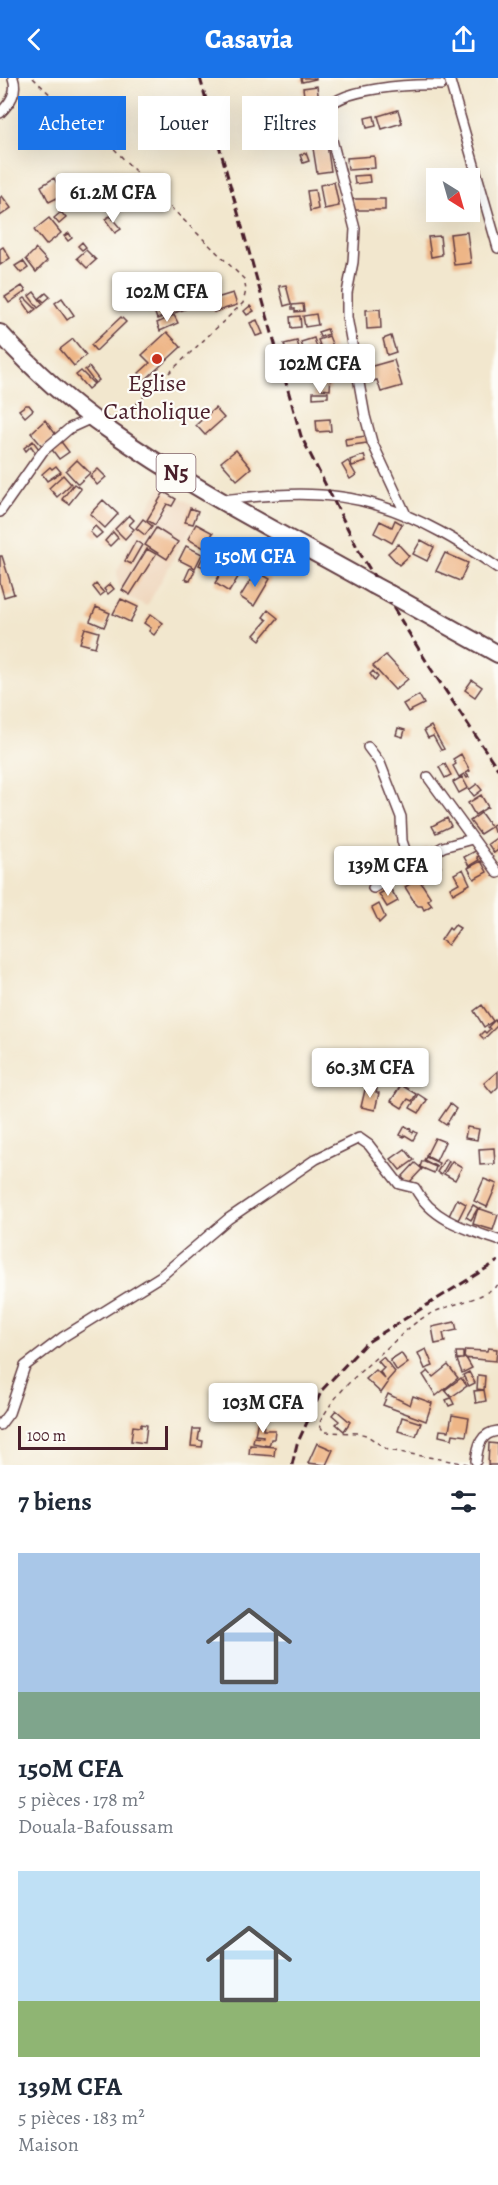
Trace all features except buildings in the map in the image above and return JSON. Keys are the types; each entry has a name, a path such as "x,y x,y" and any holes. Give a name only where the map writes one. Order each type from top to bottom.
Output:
{"highway":[{"name":"N5","path":"0,333 51,382 108,430 222,500 498,654"}],"street":[{"path":"0,112 10,103 14,93 13,78"},
{"path":"407,517 372,442 365,416 347,310 355,229 324,113 327,106 356,93 445,82 498,248"},
{"path":"0,512 43,451 70,428 92,418"},
{"path":"222,500 266,494 297,494 347,498 376,504 441,532 498,568"},
{"path":"368,747 380,763 401,817 402,841 411,867"},
{"path":"429,777 498,873"},
{"path":"373,888 443,848 472,838"},
{"path":"0,1425 9,1413 25,1366 63,1337 161,1276 228,1219 316,1159 359,1138 369,1145 399,1184 414,1188 423,1202 439,1215 459,1226 498,1240"},
{"path":"476,1461 478,1443 487,1434 498,1431"}],"path":[{"path":"33,78 65,109 103,137 151,188 244,279 246,290 243,303 205,336 108,430"},
{"path":"476,1461 472,1464 388,1450 366,1435 324,1432 320,1424 328,1406 353,1378 413,1324 432,1313 485,1295 498,1285"}],"shaded area":[{"path":"162,486 201,510 147,606 124,596 118,585 117,571 135,533 135,526"}],"railway":[{"path":"200,78 301,436 361,555 431,669 498,769"},
{"path":"292,1465 297,1444 322,1390 366,1343 498,1261"}],"place":[{"name":"Eglise Catholique","path":"157,359"}]}
